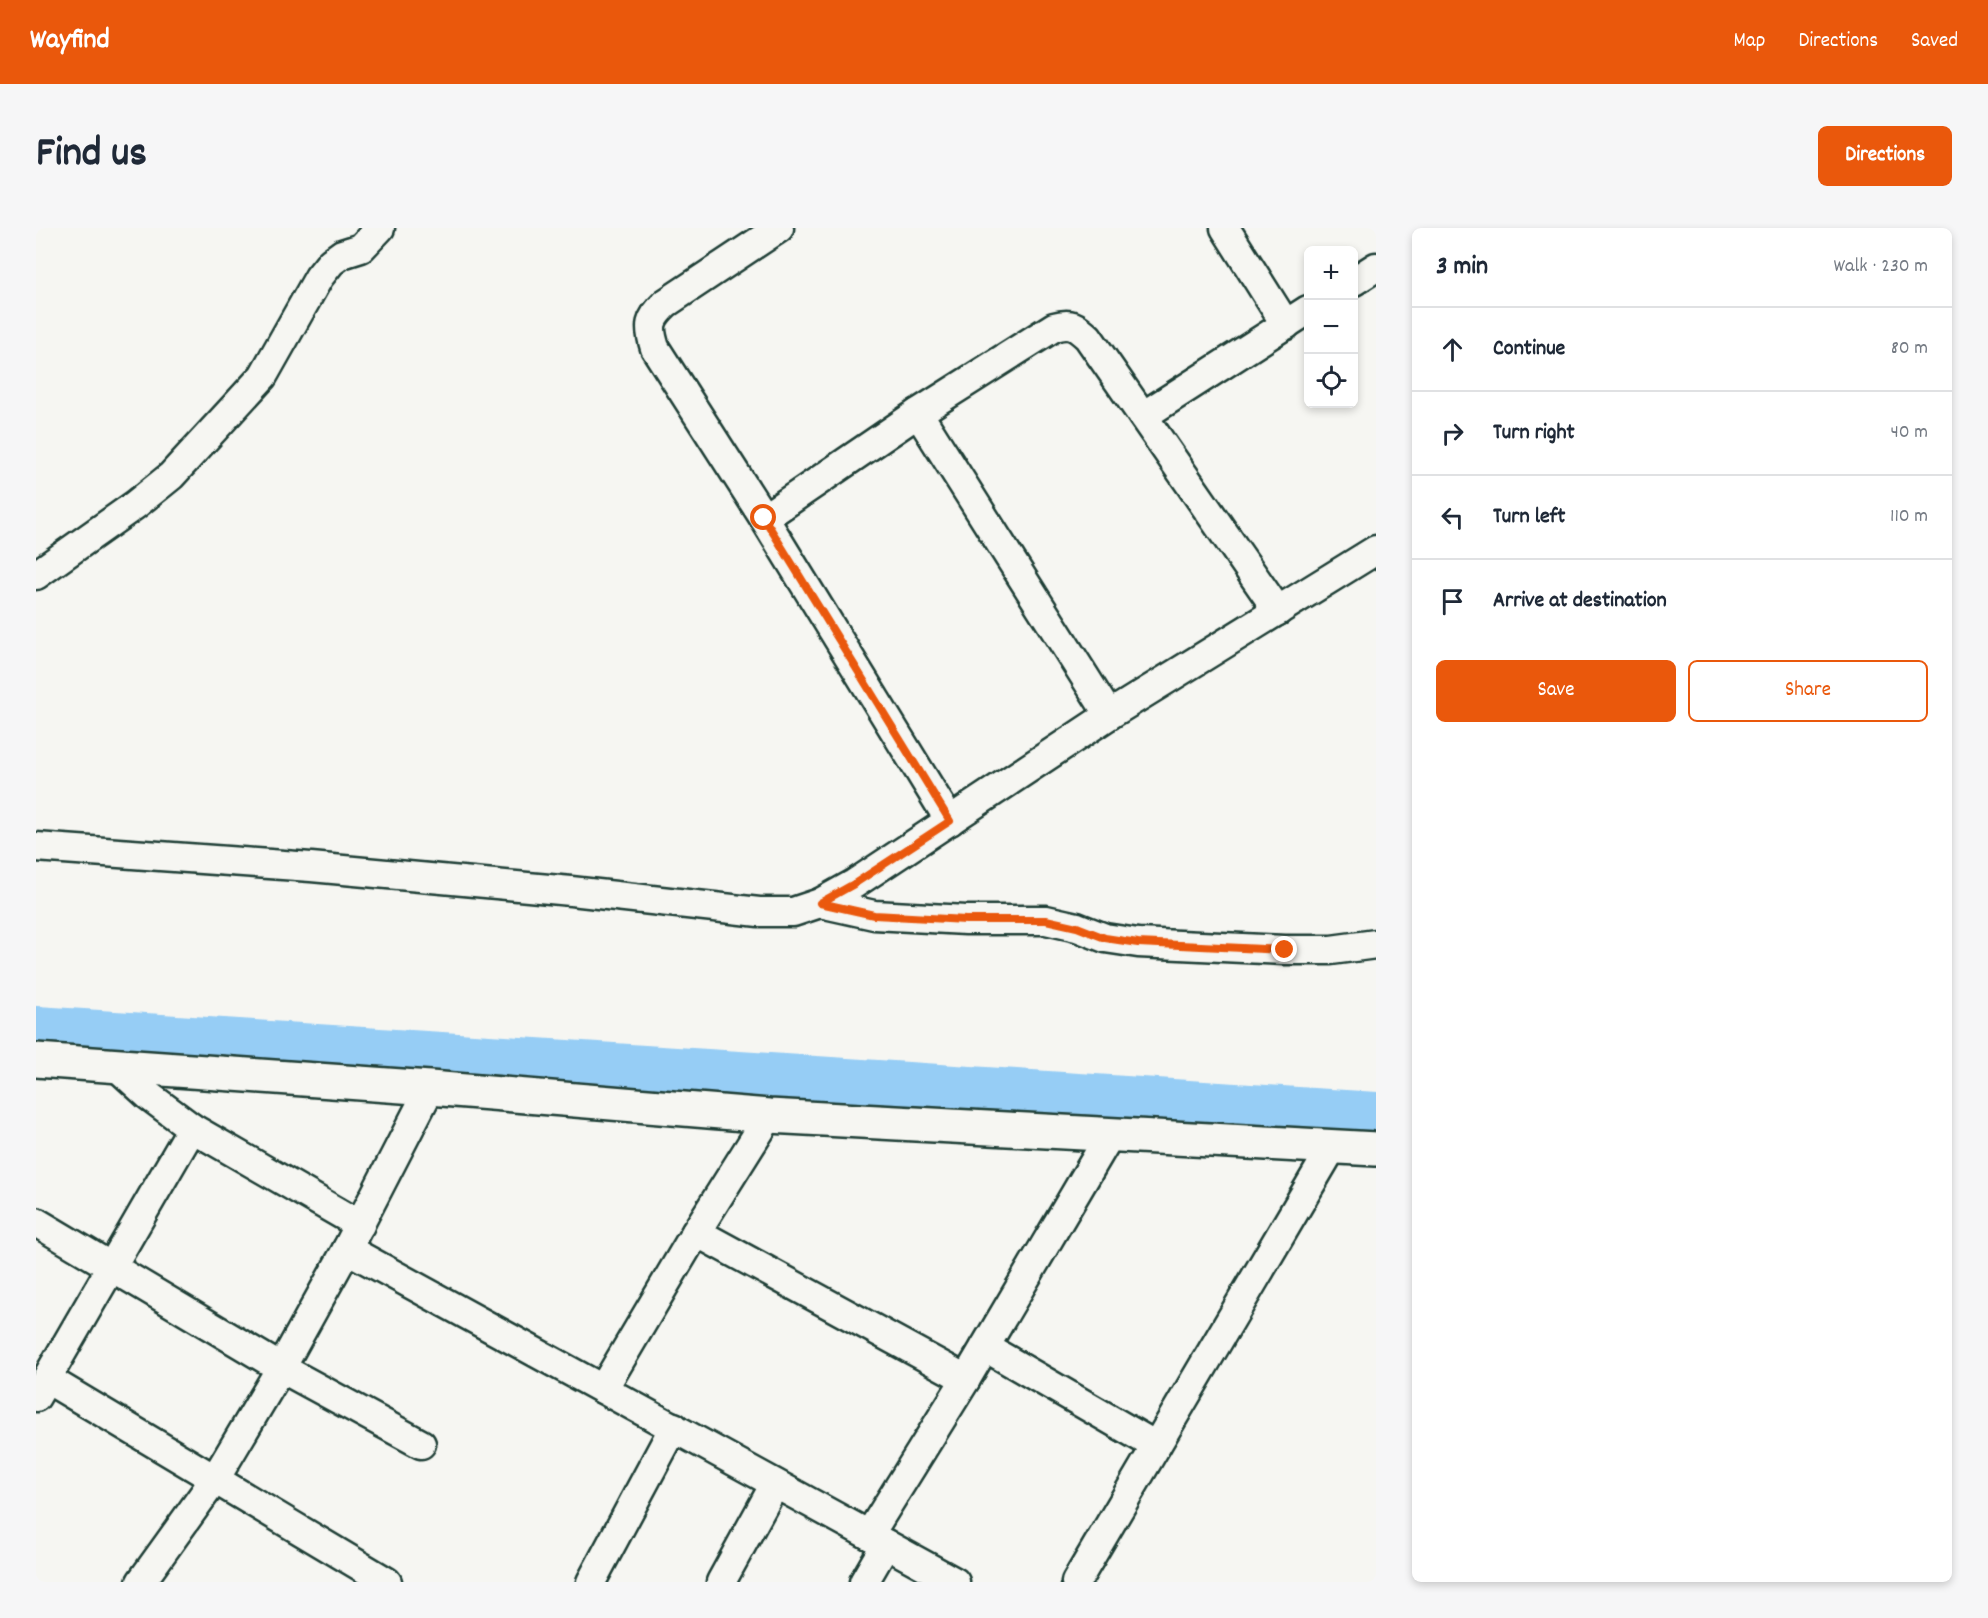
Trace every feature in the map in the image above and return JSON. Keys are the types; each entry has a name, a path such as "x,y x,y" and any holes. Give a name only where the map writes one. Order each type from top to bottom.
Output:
{"street":[{"path":"36,575 135,505 171,476 263,376 319,277 331,262 342,254 361,248 380,228"},
{"path":"778,228 666,303 654,315 650,331 655,348 764,518 950,821"},
{"path":"1143,416 1297,318 1225,228"},
{"path":"1358,278 1376,267"},
{"path":"764,518 918,413 1054,327 1065,324 1077,327 1088,337 1278,611"},
{"path":"918,413 1109,715"},
{"path":"36,847 335,869 571,891 759,912 793,912 820,903 854,884 1109,715 1376,550"},
{"path":"820,903 874,915 966,920 1046,920 1077,927 1105,938 1138,943 1285,950 1331,950 1376,944"},
{"path":"36,1060 430,1088 769,1116 1376,1149"},
{"path":"114,1064 149,1096 192,1128 353,1237 603,1389 955,1582"},
{"path":"141,1582 150,1566 215,1479 281,1368 353,1237 430,1088"},
{"path":"603,1389 696,1232 769,1116"},
{"path":"192,1128 41,1388 215,1479 387,1582"},
{"path":"864,1582 878,1539 966,1379 1110,1135"},
{"path":"1076,1582 1333,1146"},
{"path":"36,1222 281,1368 421,1444"},
{"path":"696,1232 966,1379"},
{"path":"985,1347 1156,1446"},
{"path":"591,1582 675,1427"},
{"path":"721,1582 775,1484"}],"waterway":[{"path":"36,1032 1376,1118"}],"route":[{"path":"764,518 950,821 854,884 820,903 874,915 966,920 1046,920 1077,927 1105,938 1138,943 1285,950"}]}
